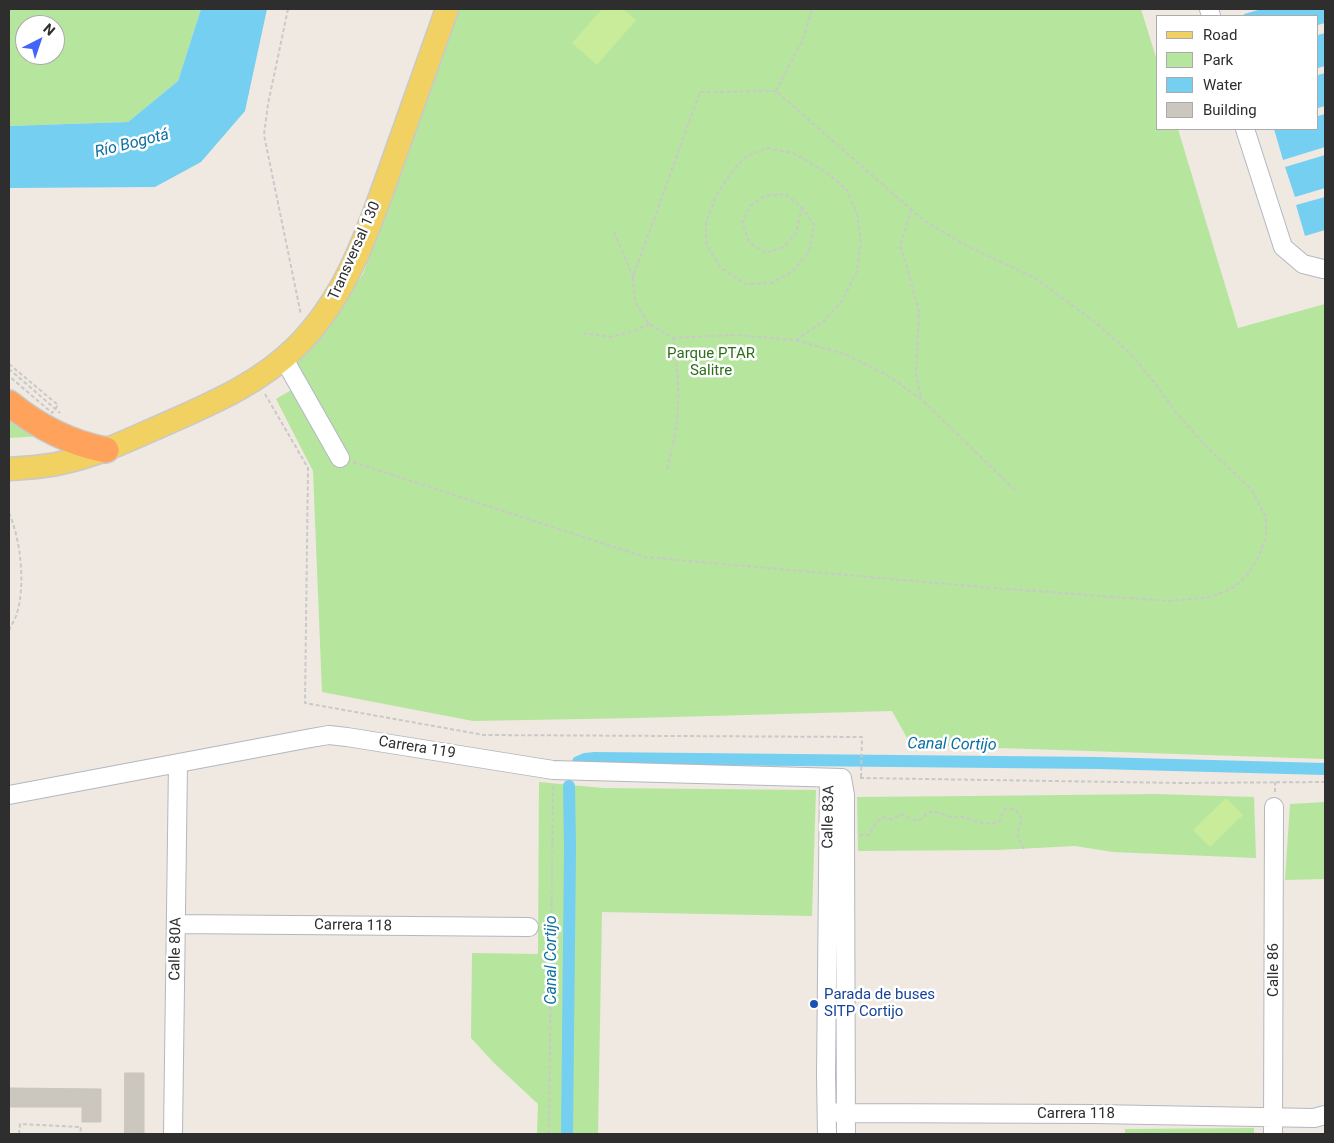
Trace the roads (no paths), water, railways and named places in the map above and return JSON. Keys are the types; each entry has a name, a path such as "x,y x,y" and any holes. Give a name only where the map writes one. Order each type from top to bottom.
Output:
{"highway":[{"path":"9,403 36,423 56,434 89,447 106,450"}],"main road":[{"name":"Transversal 130","path":"9,479 21,471 20,468 59,464 106,450 221,398 257,379 284,359 314,329 330,307 344,282 368,232 447,9"}],"street":[{"path":"1244,130 1282,247 1303,264 1325,269"},
{"path":"284,359 340,458"},
{"name":"Carrera 119","path":"9,795 329,735 553,770 829,778"},
{"name":"Calle 80A","path":"173,1134 178,763"},
{"name":"Calle 83A","path":"827,1134 829,778 842,778 845,794 846,1134"},
{"name":"Calle 86","path":"1273,1126 1274,807"},
{"name":"Carrera 118","path":"176,924 529,927"},
{"name":"Carrera 118","path":"827,1112 1095,1114 1273,1126 1325,1115"}],"water":[{"name":"Río Bogotá","path":"201,9 267,9 245,111 201,162 155,187 9,188 9,126 128,122 178,81"},
{"path":"1262,9 1325,9 1325,23 1319,25 1319,15 1244,14"},
{"path":"1325,33 1325,66 1319,68 1319,35"},
{"path":"1325,73 1325,106 1319,108 1319,75"},
{"path":"1325,114 1325,147 1283,160 1274,130 1319,130 1319,116"},
{"path":"1325,155 1325,188 1295,197 1285,167"},
{"path":"1325,197 1325,230 1305,236 1296,205"}],"waterway":[{"name":"Canal Cortijo","path":"578,762 595,758 1098,763 1325,769"},
{"name":"Canal Cortijo","path":"567,1134 569,786"}],"place":[{"name":"Parada de buses SITP Cortijo","path":"814,1004"}],"park label":[{"name":"Parque PTAR Salitre","path":"711,362"}]}
